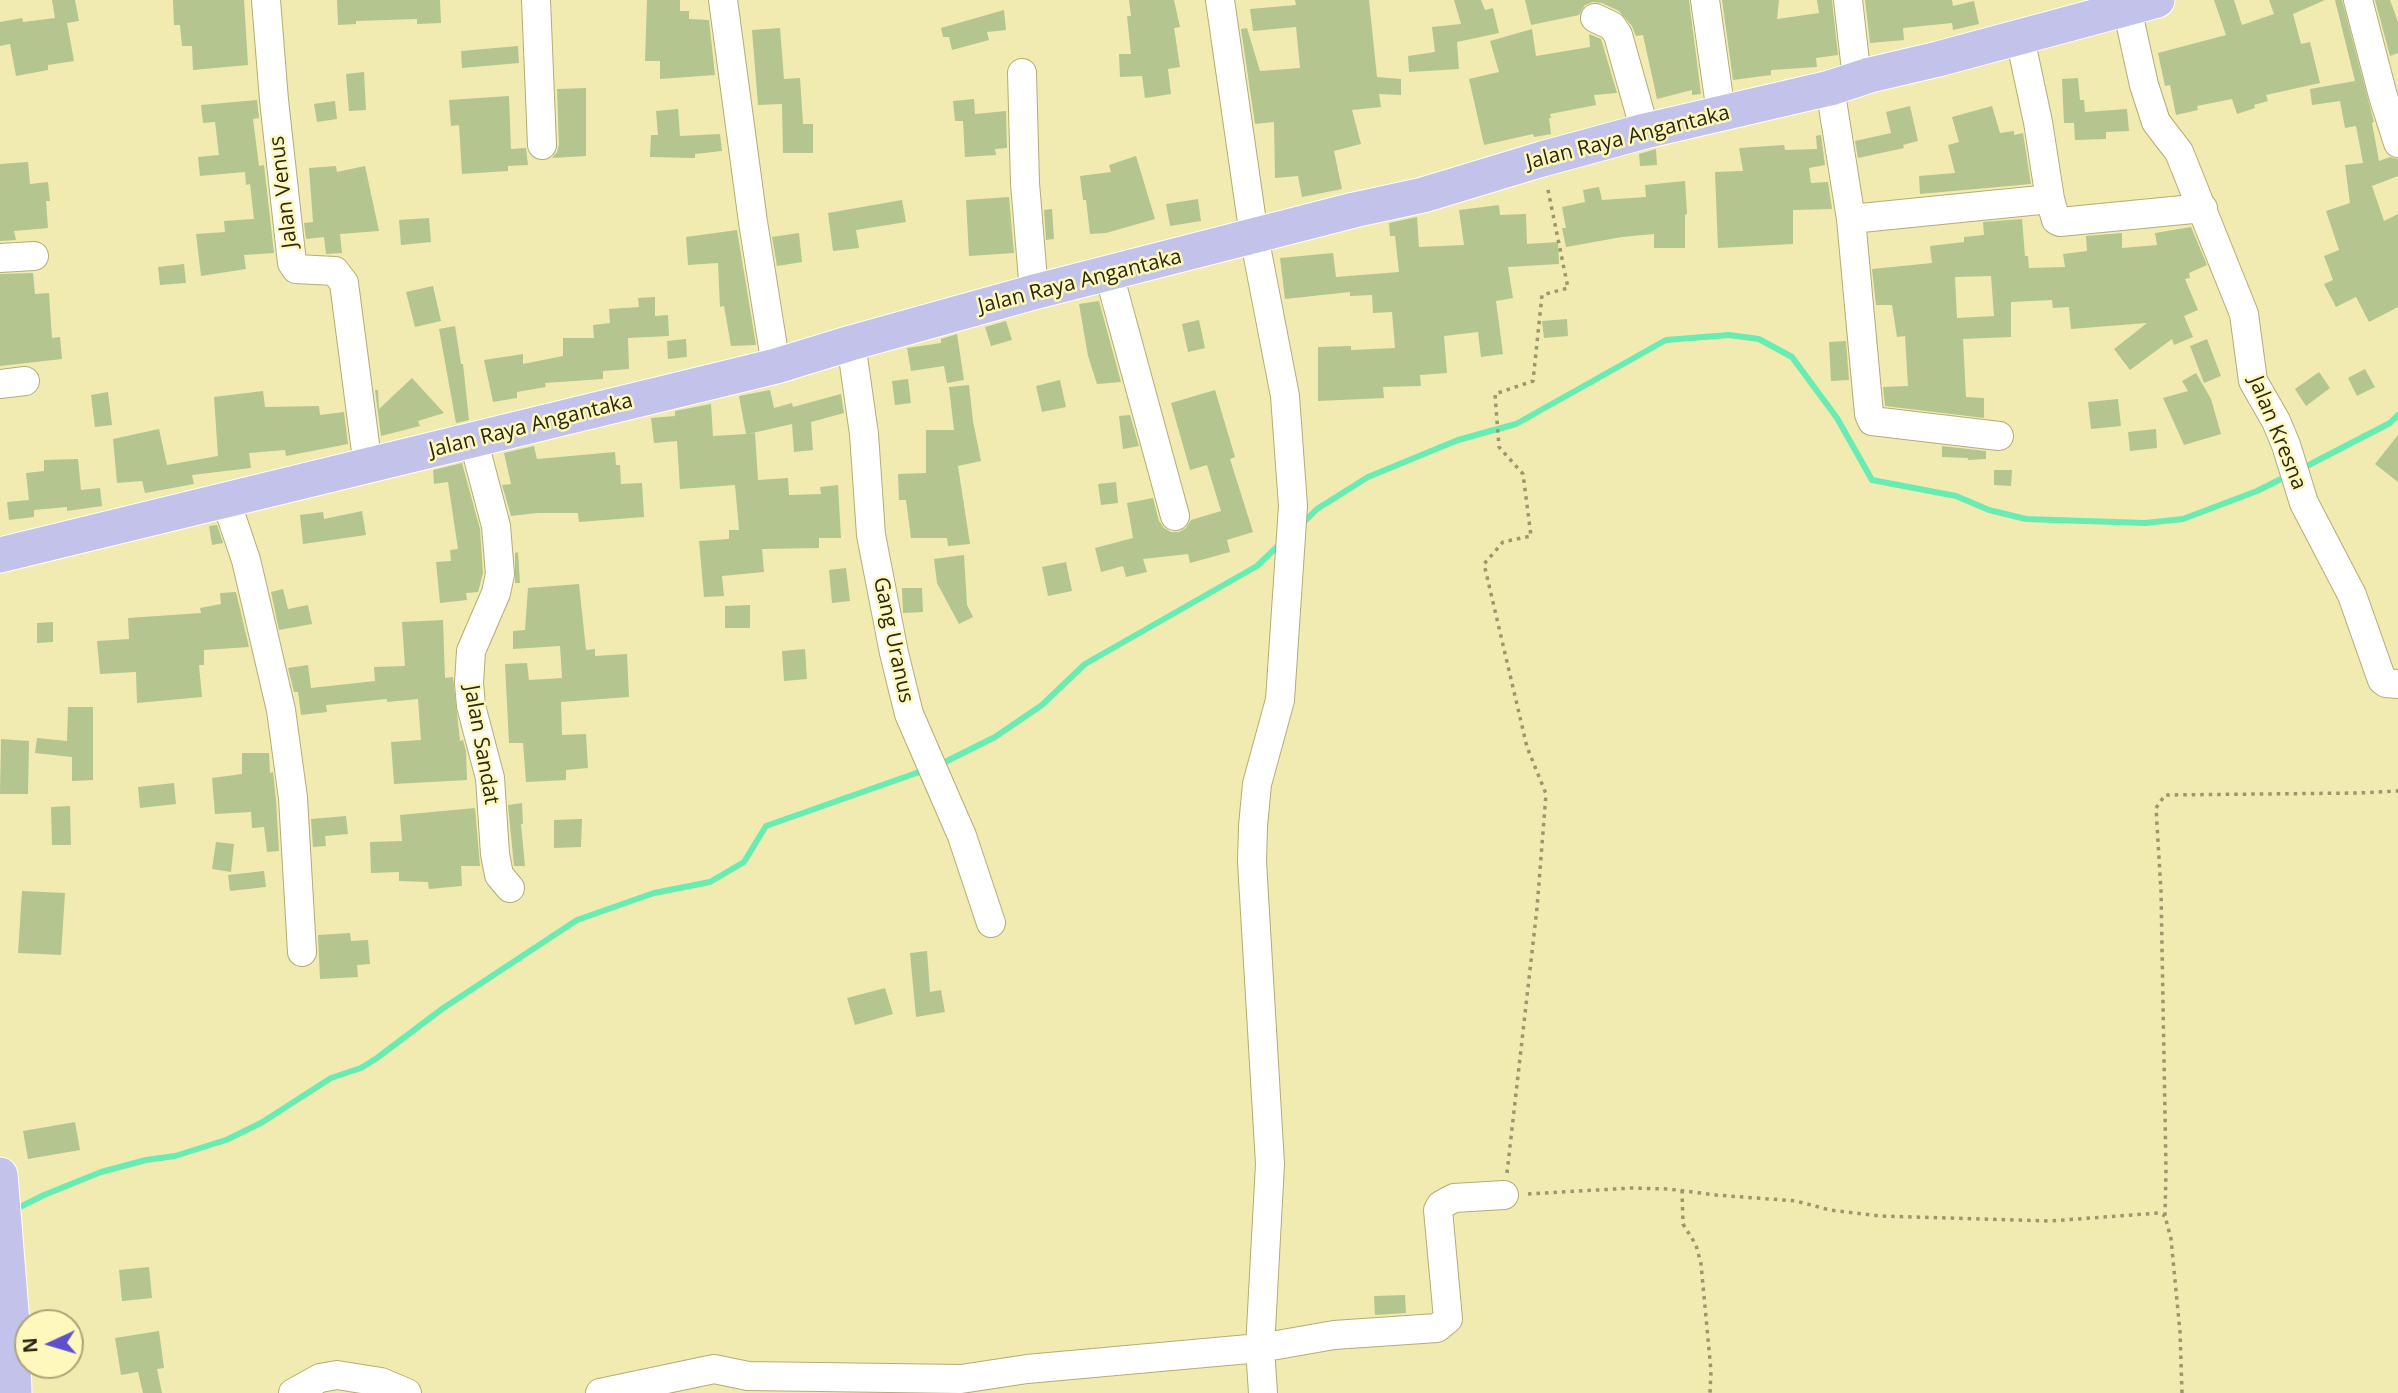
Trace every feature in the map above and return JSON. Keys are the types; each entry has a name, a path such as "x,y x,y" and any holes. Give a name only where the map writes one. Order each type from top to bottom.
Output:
{"main road":[{"name":"Jalan Raya Angantaka","path":"0,555 776,366 1034,292 1423,195 1645,131 2020,38 2120,6"},
{"path":"2,1200 12,1324 14,1393"}],"street":[{"name":"Jalan Venus","path":"265,0 292,263 296,269 330,269 338,273 344,283 368,467"},
{"path":"536,0 542,145"},
{"path":"723,0 753,222 776,366"},
{"path":"1220,0 1254,236 1285,396 1293,506 1280,700 1257,784 1252,826 1270,1164 1260,1348 1263,1393"},
{"path":"1705,0 1721,113"},
{"path":"1848,0 1844,83 1851,219 1869,414 1872,421 1999,436"},
{"path":"2358,0 2398,144"},
{"name":"Jalan Kresna","path":"2120,6 2156,122 2179,152 2244,314 2253,381 2276,421 2304,503 2352,595 2382,680 2398,684"},
{"path":"1595,18 1612,26 1618,35 1645,131"},
{"path":"2020,38 2056,220 2060,222 2203,208"},
{"path":"1022,73 1025,183 1034,292"},
{"path":"1851,219 2050,199"},
{"path":"0,258 34,256"},
{"path":"1109,274 1175,516"},
{"name":"Gang Uranus","path":"851,343 864,434 872,535 894,653 909,714 962,836 991,923"},
{"name":"Jalan Sandat","path":"473,439 496,526 500,574 496,593 471,651 469,683 471,706 490,778 499,875 510,888"},
{"path":"226,500 246,560 281,710 293,798 302,952"},
{"path":"600,1393 714,1369 748,1376 961,1379 1027,1369 1260,1348 1334,1335 1437,1328 1448,1320 1438,1210 1441,1205 1454,1198 1504,1195"},
{"path":"293,1393 320,1378 337,1375 381,1382 407,1393"}],"path":[{"path":"1542,159 1568,288 1542,295 1533,382 1495,394 1499,447 1523,474 1531,536 1503,542 1484,564 1527,747 1546,794 1532,948 1504,1195 1632,1188 1796,1201 1830,1210 1880,1216 2050,1221 2159,1213 2165,1216"},
{"path":"2182,1393 2173,1253 2165,1216 2162,905 2155,808 2165,795 2398,791"},
{"path":"1682,1190 1683,1224 1696,1244 1701,1264 1711,1371 1710,1393"}],"building":[{"path":"52,0 75,0 79,21 67,23 74,61 48,65 48,70 16,76 10,44 0,46 0,22 22,18 23,22 55,18"},
{"path":"173,0 244,0 248,65 193,70 192,46 182,46 180,25 174,25"},
{"path":"337,0 440,0 441,23 417,24 417,19 356,21 356,24 338,25"},
{"path":"647,0 680,0 680,11 689,11 689,19 709,20 715,75 660,79 660,61 645,61"},
{"path":"1129,0 1174,0 1180,27 1174,28 1180,67 1168,69 1171,94 1145,98 1142,76 1120,77 1119,54 1131,54 1127,16 1131,16"},
{"path":"1295,0 1369,0 1377,77 1401,79 1401,95 1379,94 1381,107 1352,110 1361,144 1334,151 1342,189 1302,197 1298,176 1275,178 1274,122 1255,124 1241,29 1247,28 1260,71 1300,68 1296,27 1253,31 1250,9 1296,5"},
{"path":"1454,0 1481,0 1485,10 1493,8 1499,33 1457,42 1459,69 1409,72 1408,56 1435,52 1432,27 1461,24"},
{"path":"1525,0 1689,0 1701,94 1692,95 1692,90 1657,99 1643,35 1636,36 1632,26 1619,11 1593,2 1585,5 1579,15 1531,25"},
{"path":"1722,0 1779,0 1777,19 1819,13 1817,0 1832,0 1838,55 1816,58 1817,67 1771,70 1771,75 1733,80"},
{"path":"1865,0 1952,0 1953,6 1974,1 1979,24 1953,30 1952,23 1903,28 1904,40 1870,43"},
{"path":"2214,0 2234,0 2242,25 2274,14 2269,0 2325,0 2293,14 2301,44 2310,42 2320,83 2266,95 2268,101 2237,114 2232,99 2197,106 2198,110 2176,115 2170,85 2165,86 2158,53 2226,35"},
{"path":"2335,0 2342,0 2374,122 2372,123 2379,161 2390,157 2398,159 2398,176 2372,186 2384,221 2398,214 2398,307 2369,322 2356,297 2336,307 2324,284 2333,280 2324,256 2339,250 2326,211 2350,203 2345,165 2363,163 2356,126 2345,128 2340,101 2312,105 2310,89 2355,81"},
{"path":"2375,0 2390,0 2398,22 2398,53 2390,56"},
{"path":"1004,10 1006,30 987,32 989,40 952,50 949,37 943,37 941,28"},
{"path":"780,28 784,79 800,78 803,124 813,124 813,153 783,153 782,104 758,105 752,30"},
{"path":"1532,29 1536,56 1590,47 1589,34 1601,39 1617,93 1594,95 1596,105 1550,114 1551,134 1534,137 1533,134 1484,145 1469,79 1499,72 1490,41"},
{"path":"518,46 519,63 462,68 461,51"},
{"path":"364,72 366,110 349,111 346,74"},
{"path":"2078,78 2080,100 2084,100 2085,112 2127,109 2129,131 2106,132 2106,139 2075,140 2074,123 2064,123 2062,79"},
{"path":"586,88 586,156 552,158 559,144 557,89"},
{"path":"509,96 511,149 526,148 528,165 508,166 508,171 462,174 459,125 451,126 449,100"},
{"path":"974,99 975,114 1006,111 1007,148 995,149 996,155 965,157 963,121 955,121 953,101"},
{"path":"257,100 259,118 253,119 259,166 264,165 274,253 244,255 246,269 201,276 196,234 225,232 224,221 254,219 250,184 246,185 245,172 200,176 198,157 219,155 215,122 203,123 201,105"},
{"path":"335,101 337,119 317,122 314,104"},
{"path":"1910,106 1918,141 1903,145 1904,148 1858,158 1855,141 1891,133 1886,112"},
{"path":"1992,106 2000,133 2023,133 2031,184 1920,194 1919,176 1955,173 1948,145 1959,142 1952,117"},
{"path":"678,109 680,136 720,134 722,151 695,154 695,158 650,157 651,135 658,135 656,111"},
{"path":"1821,135 1825,165 1809,168 1811,183 1828,182 1832,209 1793,210 1793,244 1718,248 1715,172 1743,171 1739,148 1784,145 1785,150 1817,149 1816,136"},
{"path":"1656,149 1657,165 1640,166 1639,154"},
{"path":"1136,156 1155,219 1106,233 1090,234 1080,176 1111,172 1109,165"},
{"path":"28,162 30,184 48,182 48,228 14,231 16,240 0,241 0,164"},
{"path":"336,166 337,172 365,166 379,231 340,234 342,253 326,254 324,237 306,239 304,223 313,222 309,168"},
{"path":"1685,181 1685,248 1654,248 1654,234 1566,247 1562,207 1585,202 1583,190 1599,187 1602,200 1646,197 1645,185"},
{"path":"1009,197 1014,253 969,256 966,200"},
{"path":"1198,199 1201,221 1170,226 1166,204"},
{"path":"902,200 906,222 856,230 859,248 833,251 828,213"},
{"path":"1499,205 1500,215 1526,214 1527,244 1558,242 1559,264 1508,267 1513,298 1496,301 1503,354 1481,357 1478,332 1444,336 1447,373 1420,375 1421,386 1383,387 1384,398 1318,401 1318,347 1351,346 1351,350 1395,348 1392,312 1373,313 1372,295 1350,296 1350,292 1285,299 1280,258 1333,253 1336,277 1399,272 1395,236 1390,236 1389,223 1417,217 1419,247 1464,245 1459,210"},
{"path":"1052,209 1054,239 1046,240 1044,210"},
{"path":"429,218 431,242 401,245 399,220"},
{"path":"2022,219 2025,256 2028,256 2029,268 2065,267 2063,254 2087,251 2086,236 2122,233 2122,248 2157,245 2155,233 2191,227 2207,265 2189,273 2190,278 2185,279 2198,310 2184,316 2193,337 2174,345 2172,339 2130,370 2114,349 2147,323 2071,329 2069,307 2053,308 2052,300 2011,302 2011,337 1963,339 1966,397 1984,398 1984,418 1885,406 1883,387 1908,386 1905,336 1897,337 1892,305 1876,305 1872,269 1932,263 1930,246 1964,242 1964,237 1984,235 1983,222","holes":["1991,276 1994,316 1957,318 1955,277"]},
{"path":"737,230 756,345 731,346 724,306 720,307 718,263 688,265 686,237"},
{"path":"799,233 802,262 777,266 772,237"},
{"path":"184,264 186,283 160,285 158,267"},
{"path":"33,273 35,294 49,293 52,338 60,337 62,359 0,366 0,274"},
{"path":"433,286 441,321 415,327 406,292"},
{"path":"655,297 655,316 668,315 669,336 628,338 629,369 603,371 603,379 545,383 546,387 517,392 517,398 493,402 484,360 523,354 523,364 563,356 563,338 594,338 593,325 610,323 609,309 639,307 638,298"},
{"path":"1099,301 1121,382 1097,384 1088,356 1079,304"},
{"path":"1567,319 1568,336 1544,338 1542,321"},
{"path":"1199,320 1205,348 1188,352 1182,324"},
{"path":"1006,321 1012,340 991,346 985,327"},
{"path":"455,326 463,364 469,420 456,423 439,329"},
{"path":"957,334 964,380 947,383 944,366 911,371 907,348 941,343 941,339"},
{"path":"686,339 687,357 668,359 667,341"},
{"path":"2207,339 2221,376 2204,383 2190,346"},
{"path":"1846,341 1849,380 1831,381 1829,342"},
{"path":"2365,369 2375,387 2357,396 2348,378"},
{"path":"2319,372 2330,388 2306,406 2295,389"},
{"path":"2196,373 2211,399 2221,434 2184,445 2163,398 2188,391 2182,381"},
{"path":"412,378 444,413 418,421 420,426 381,436 375,390 378,390 379,409"},
{"path":"908,379 911,403 895,405 892,381"},
{"path":"1060,380 1066,407 1042,412 1036,386"},
{"path":"969,385 981,461 958,466 970,544 948,546 947,538 911,538 906,500 899,500 898,474 926,473 926,430 954,430 949,387"},
{"path":"770,390 774,408 792,403 793,407 841,394 844,413 811,422 813,450 794,452 792,424 748,434 755,433 758,480 788,478 789,495 821,494 820,487 838,485 841,538 819,538 819,548 762,549 764,572 722,576 724,596 704,597 699,541 729,539 729,530 739,530 735,485 680,489 677,441 654,443 651,418 675,416 675,411 711,404 713,436 746,434 739,396"},
{"path":"1215,390 1235,457 1230,459 1253,532 1227,540 1230,552 1190,563 1188,554 1143,559 1147,572 1126,577 1123,566 1101,572 1095,548 1133,538 1127,503 1153,498 1159,521 1171,532 1186,528 1191,520 1221,511 1207,465 1190,470 1171,403"},
{"path":"263,391 265,407 319,406 320,415 344,412 348,444 286,456 285,450 249,453 251,468 192,475 194,484 145,493 142,481 117,483 113,439 159,429 167,465 218,456 214,397"},
{"path":"108,392 112,425 95,427 91,395"},
{"path":"2118,399 2121,426 2091,429 2088,402"},
{"path":"1130,415 1139,446 1123,449 1119,416"},
{"path":"2156,429 2157,448 2130,451 2128,432"},
{"path":"2398,435 2398,482 2375,464"},
{"path":"534,446 537,459 615,452 616,465 620,465 621,484 642,483 644,517 579,522 578,513 511,516 502,485 511,484 504,453"},
{"path":"1942,446 1986,451 1986,459 1942,457"},
{"path":"78,459 81,490 100,488 102,506 67,511 67,507 34,510 34,517 9,520 7,502 29,500 26,473 44,471 44,460"},
{"path":"462,463 480,529 483,573 478,592 466,593 467,600 440,603 436,562 451,561 450,550 458,549 448,482 434,484 433,470"},
{"path":"1994,470 2012,470 2011,486 1994,485"},
{"path":"1116,482 1118,503 1101,505 1098,484"},
{"path":"362,511 366,535 303,544 300,515 323,512 324,519"},
{"path":"217,525 223,543 212,545 209,526"},
{"path":"518,552 520,583 515,583 515,553"},
{"path":"964,555 967,605 973,617 959,624 937,583 934,559"},
{"path":"1066,562 1072,591 1048,596 1042,567"},
{"path":"846,568 850,601 832,603 829,570"},
{"path":"579,584 586,650 595,649 595,656 627,654 629,697 561,702 562,735 586,734 588,768 566,770 566,780 526,782 523,743 509,743 505,664 527,663 529,680 562,678 560,646 513,649 513,631 525,630 528,588"},
{"path":"902,588 922,588 923,612 903,613"},
{"path":"283,589 288,609 308,605 312,624 279,630 271,592"},
{"path":"236,592 249,647 204,650 204,665 199,665 202,697 137,703 136,672 100,674 97,641 129,639 128,618 201,613 200,608 221,604 220,593"},
{"path":"750,605 750,628 725,628 725,606"},
{"path":"443,620 445,678 453,677 460,741 463,740 466,751 467,780 394,784 391,742 421,740 418,699 326,705 327,712 301,715 298,692 294,692 288,668 308,665 311,688 375,681 374,667 405,666 402,622"},
{"path":"53,622 53,642 37,643 37,623"},
{"path":"805,649 807,679 784,681 782,651"},
{"path":"68,707 93,707 93,780 72,781 72,757 35,753 37,738 67,741"},
{"path":"1,739 29,741 28,794 0,794"},
{"path":"242,753 269,753 276,800 279,851 267,852 264,827 252,828 251,812 215,814 212,778 242,774"},
{"path":"174,783 176,804 140,808 138,787"},
{"path":"522,803 525,866 514,866 508,805"},
{"path":"70,806 71,845 52,845 51,807"},
{"path":"475,808 480,866 461,866 462,886 429,889 428,882 399,881 399,872 371,873 370,842 402,841 400,815"},
{"path":"346,816 348,834 325,836 326,846 313,847 311,819"},
{"path":"582,819 581,847 554,848 554,820"},
{"path":"216,842 234,844 231,872 212,869"},
{"path":"264,871 266,887 230,891 228,875"},
{"path":"22,891 65,893 61,955 18,953"},
{"path":"350,933 351,941 368,940 370,964 357,965 358,977 320,979 318,935"},
{"path":"927,951 930,992 941,990 945,1012 916,1017 910,953"},
{"path":"885,988 893,1014 855,1025 847,998"},
{"path":"75,1122 80,1150 28,1159 23,1131"},
{"path":"149,1267 152,1298 122,1301 119,1270"},
{"path":"1405,1295 1406,1313 1375,1315 1374,1296"},
{"path":"159,1331 164,1368 157,1369 162,1393 143,1393 138,1372 121,1375 115,1338"}],"waterway":[{"path":"1301,525 1317,509 1368,477 1458,440 1516,424 1666,340 1729,335 1759,339 1792,357 1837,418 1872,480 1956,496 1989,510 2026,519 2145,523 2183,519 2257,491 2287,476"},
{"path":"2303,468 2390,423 2398,415"},
{"path":"939,765 995,737 1042,705 1085,664 1257,566 1280,544"},
{"path":"14,1210 101,1172 146,1160 175,1156 226,1140 261,1123 331,1078 361,1068 377,1058 442,1009 577,920 654,893 710,882 744,862 766,826 925,770"}]}
